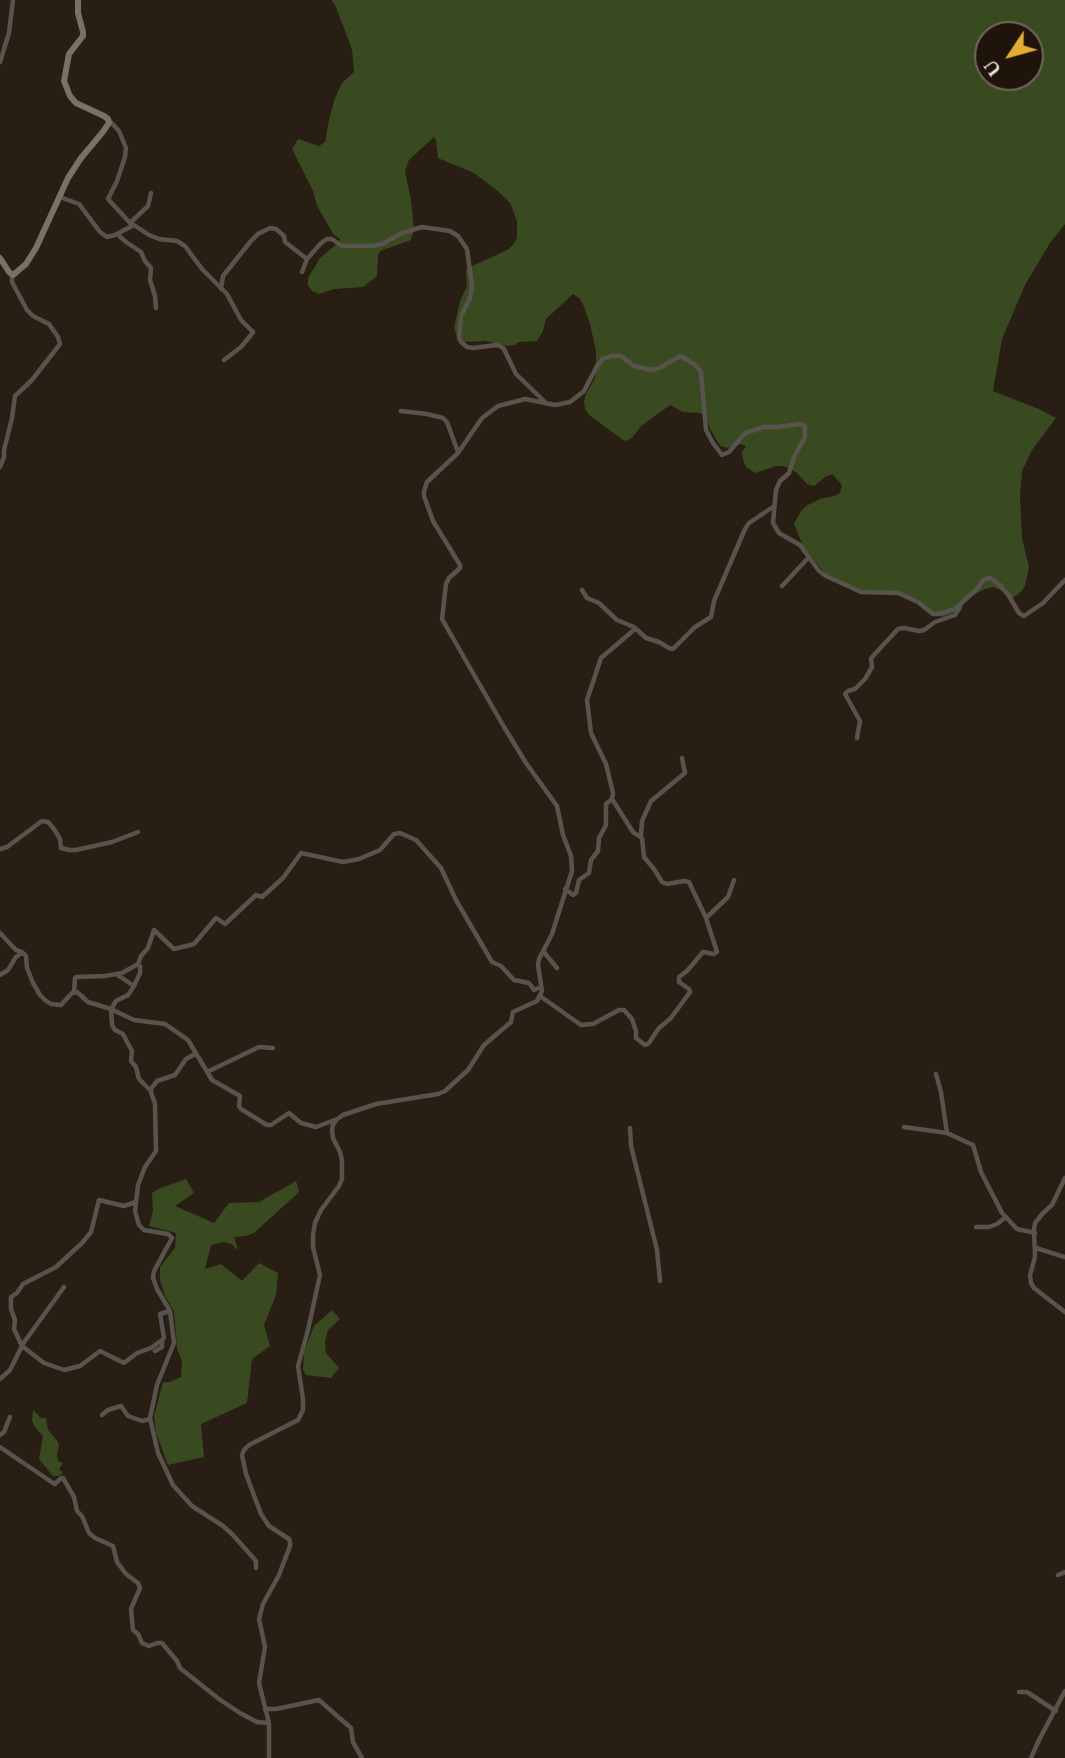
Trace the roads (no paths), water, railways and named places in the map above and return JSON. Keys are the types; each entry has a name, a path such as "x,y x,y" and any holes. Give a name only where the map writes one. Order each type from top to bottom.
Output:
{"street":[{"path":"0,62 9,33 13,0"},
{"path":"78,0 83,36 69,54 64,83 69,96 76,103 108,119 119,131 126,148 117,181 108,198 131,224 154,237 181,243 230,299 240,320 253,332 241,347 224,360"},
{"path":"12,275 33,255 68,177 105,130 108,119"},
{"path":"60,197 79,204 105,236 109,237 131,224 148,206 151,193"},
{"path":"302,272 307,259 324,240 330,238 342,246 373,246 402,233 425,227 445,229 455,234 467,249 471,286 470,298 461,316 461,342 473,348 500,346 516,374 546,402"},
{"path":"221,289 223,276 251,241 270,228 276,229 284,236 285,242 307,259"},
{"path":"117,234 141,252 151,268 150,280 156,308"},
{"path":"0,258 12,275 12,282 29,312 50,324 60,343 32,380 15,396 0,467"},
{"path":"74,992 78,992 88,1002 134,1020 164,1024 187,1039 216,1083 240,1096 241,1109 267,1125 289,1113 300,1123 316,1127 376,1104 445,1091 468,1070 484,1045 511,1022 513,1012 537,1001 542,991 538,965 552,934 572,866 571,856 557,806 520,754 442,619 446,584 460,565 433,522 424,491 427,482 458,453 482,418 498,406 525,399 565,404 581,394 603,359 621,356 634,366 651,370 678,357 684,357 697,366 701,372 706,430 722,455 727,454 745,433 765,427 797,424 805,426 805,436 789,473 780,481 776,490 773,523 776,530 800,545 819,571 826,576 861,592 898,593 918,602 933,614 955,609 983,580 990,578 1000,585 1019,613 1025,617 1052,595 1065,580"},
{"path":"401,411 443,418 447,422 458,453"},
{"path":"582,590 587,598 598,603 617,620 672,649 712,615 713,601 745,529 773,508"},
{"path":"782,586 809,557"},
{"path":"857,738 860,721 845,694 865,679 872,667 873,656 898,629 924,630 935,622 958,613 962,601"},
{"path":"635,629 601,658 587,700 592,737 606,764 612,799 633,832 641,836"},
{"path":"540,996 581,1026 593,1024 624,1010 632,1019 636,1038 647,1044 673,1016 690,992 680,982 679,977 703,952 717,952 706,918 688,881 667,884 662,882 644,856 642,821 651,801 685,773 681,758"},
{"path":"565,889 573,895 579,880 589,873 590,862 598,852 600,836 606,825 606,804 612,799"},
{"path":"0,849 42,821 48,822 54,829 61,848 69,850 118,841 138,832"},
{"path":"256,1567 255,1560 233,1535 192,1506 173,1485 158,1453 150,1419 157,1385 174,1343 170,1311 157,1289 153,1275 172,1238 168,1234 144,1230 136,1216 142,1174 156,1151 155,1103 150,1091 139,1079 131,1061 132,1051 123,1034 113,1027 111,1009 116,1000 128,995 134,986 140,973 138,964 148,948 153,931 174,949 194,944 216,918 225,924 256,895 262,897 283,878 301,853 344,862 359,859 380,850 394,834 400,833 416,839 441,868 492,962 501,966 513,979 529,983 534,990 541,987"},
{"path":"706,918 727,898 734,880"},
{"path":"0,933 16,950 22,952 33,983 40,995 51,1004 61,1005 74,992 76,976 115,974 138,964"},
{"path":"543,951 557,968"},
{"path":"0,975 8,970 22,952"},
{"path":"115,974 134,986"},
{"path":"207,1072 259,1047 273,1048"},
{"path":"150,1091 157,1081 175,1074 184,1060 195,1054"},
{"path":"936,1074 947,1133"},
{"path":"270,1758 269,1723 259,1683 265,1647 259,1619 263,1604 279,1575 290,1546 289,1539 269,1526 261,1514 242,1455 249,1445 298,1420 303,1410 298,1366 320,1275 313,1247 315,1223 339,1186 343,1171 340,1152 333,1138 332,1130 336,1120"},
{"path":"904,1127 947,1133 973,1145 981,1172 1006,1217 1017,1229 1035,1233"},
{"path":"630,1128 631,1146 657,1250 660,1281"},
{"path":"1065,1178 1052,1205 1035,1223 1035,1248 1030,1275 1031,1283 1040,1294 1065,1312"},
{"path":"136,1202 124,1206 99,1200 92,1228 82,1243 56,1267 23,1284 11,1297 14,1329 22,1345 44,1363 66,1370 80,1366 100,1352 124,1363 162,1340"},
{"path":"976,1227 989,1227 1006,1217"},
{"path":"1035,1248 1065,1257"},
{"path":"0,1379 10,1370 22,1345 64,1287"},
{"path":"155,1351 162,1347 164,1338 160,1314 170,1311"},
{"path":"102,1415 121,1406 128,1416 142,1421 150,1419"},
{"path":"0,1435 10,1417"},
{"path":"0,1447 52,1483 63,1478 88,1532 113,1546 116,1560 141,1588 131,1609 133,1630 142,1643 149,1646 162,1643 180,1668 219,1699 257,1722 269,1723"},
{"path":"1058,1576 1065,1573"},
{"path":"1031,1758 1065,1691"},
{"path":"1019,1692 1027,1692 1056,1711"},
{"path":"265,1709 319,1700 351,1728 353,1742 362,1758"}]}
